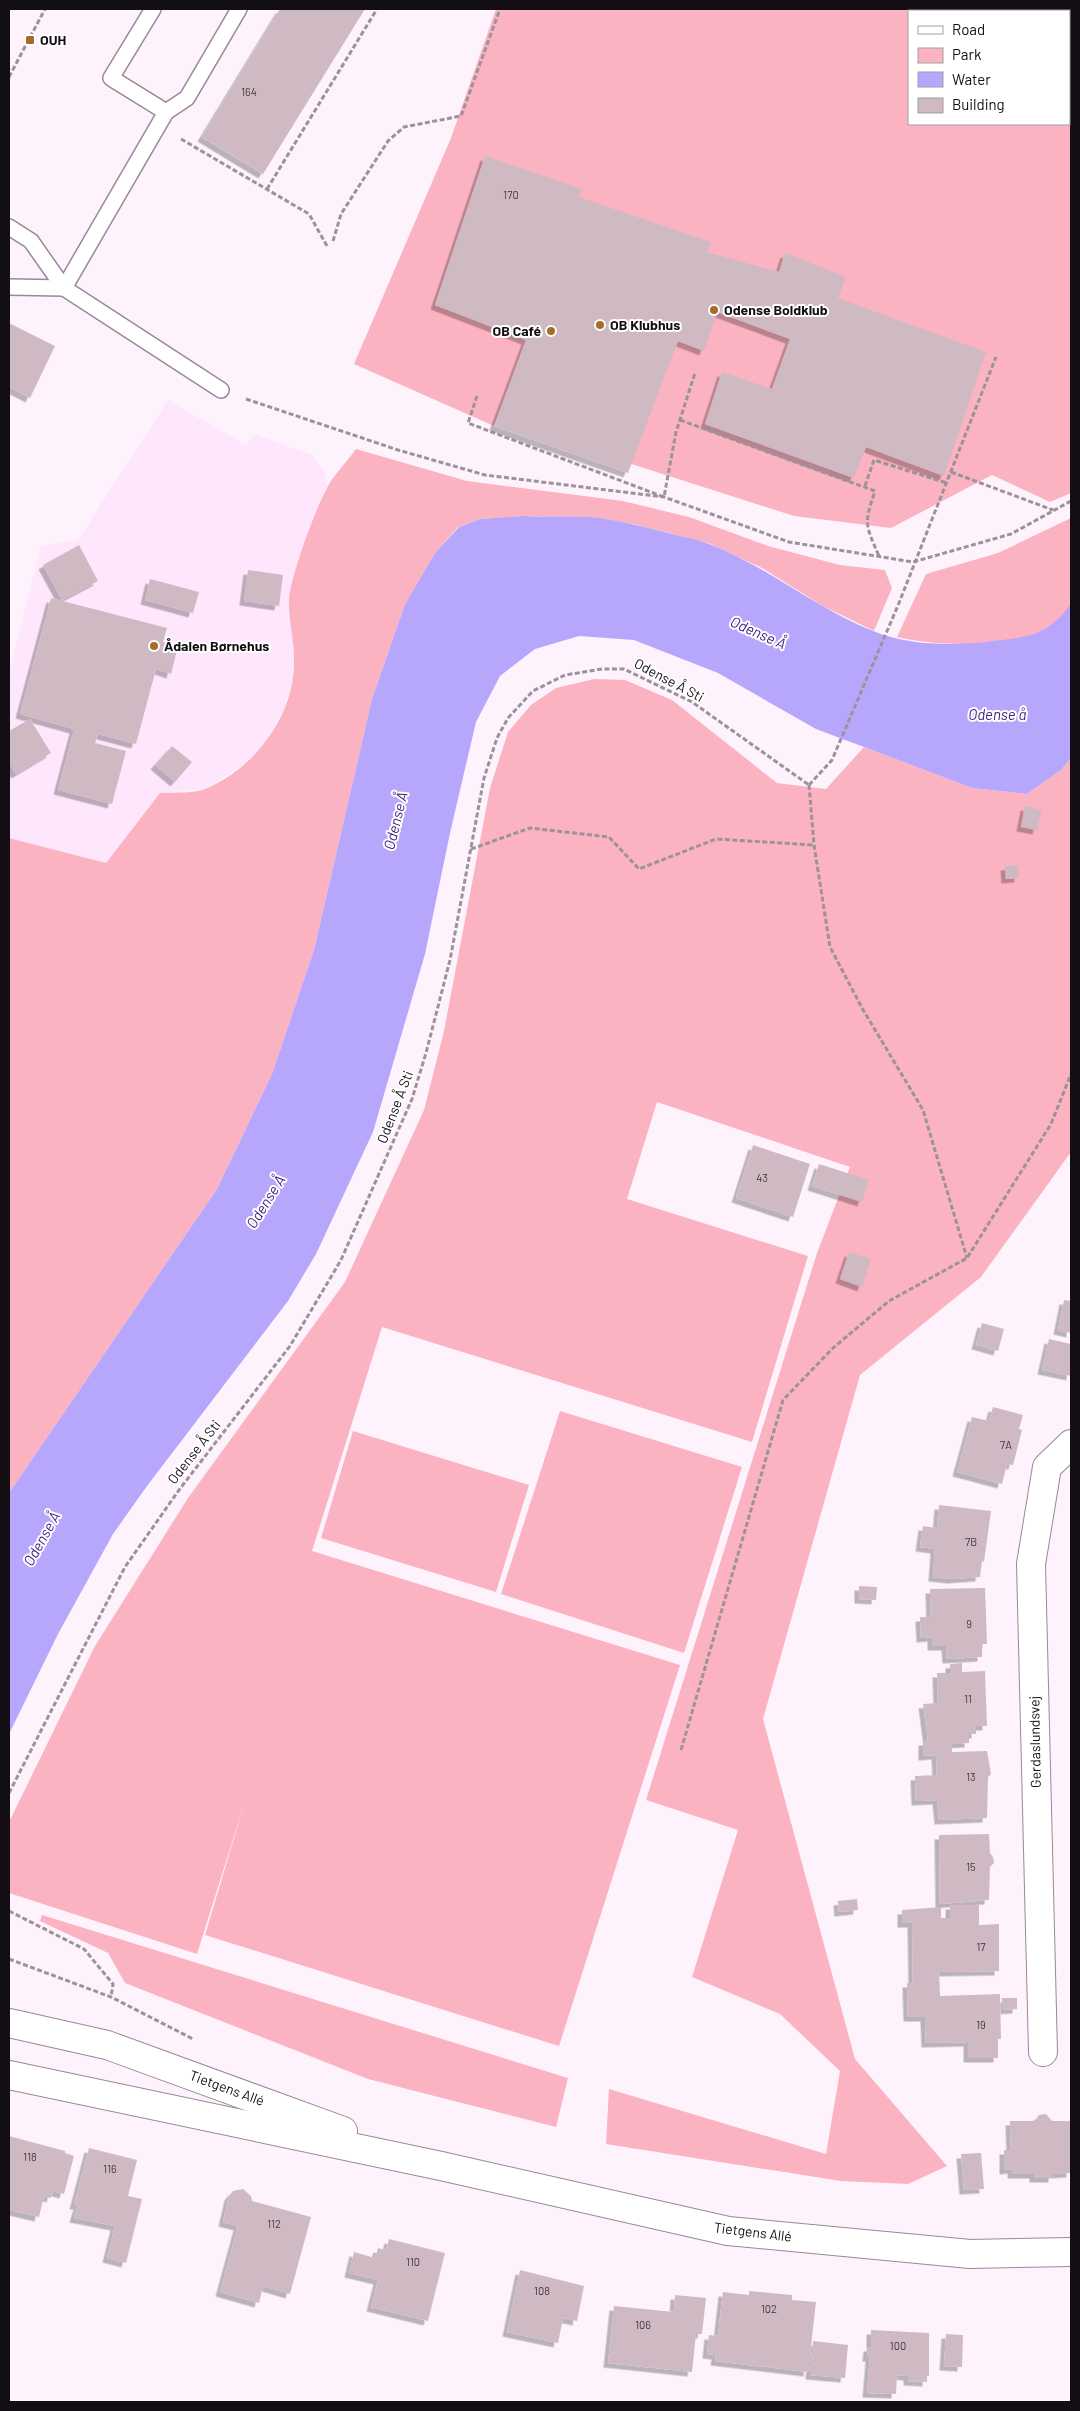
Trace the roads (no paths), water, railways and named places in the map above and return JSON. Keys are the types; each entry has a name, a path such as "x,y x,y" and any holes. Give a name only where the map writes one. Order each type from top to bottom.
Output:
{"main road":[{"name":"Gerdaslundsvej","path":"1043,2052 1031,1564 1047,1467 1071,1444"},
{"name":"Tietgens Allé","path":"9,2023 107,2045 441,2166"},
{"name":"Tietgens Allé","path":"9,2075 441,2166 728,2230 970,2254 1071,2252"}],"lane":[{"path":"153,9 111,78 166,112"},
{"path":"64,288 166,112 187,98 239,9"},
{"path":"9,227 31,241 64,288 221,390"},
{"path":"9,287 64,288"}],"water":[{"name":"Odense å","path":"522,516 600,518 700,541 751,564 852,622 902,640 932,644 963,644 1028,636 1046,628 1063,614 1071,604 1071,758 1061,770 1027,794 972,788 816,729 718,673 634,640 579,636 535,649 500,676 476,722 450,833 425,954 373,1132 316,1254 288,1301 147,1486 113,1534 58,1634 9,1734 9,1493 217,1189 272,1074 314,950 372,699 405,604 435,553 459,527 480,519"}],"place":[{"name":"OUH","path":"30,40"},
{"name":"Odense Boldklub","path":"714,310"},
{"name":"OB Klubhus","path":"600,325"},
{"name":"OB Café","path":"551,331"},
{"name":"Ådalen Børnehus","path":"154,646"}],"water label":[{"name":"Odense Å","path":"758,633"},
{"name":"Odense Å","path":"396,821"},
{"name":"Odense Å","path":"266,1202"},
{"name":"Odense Å","path":"42,1539"}]}
